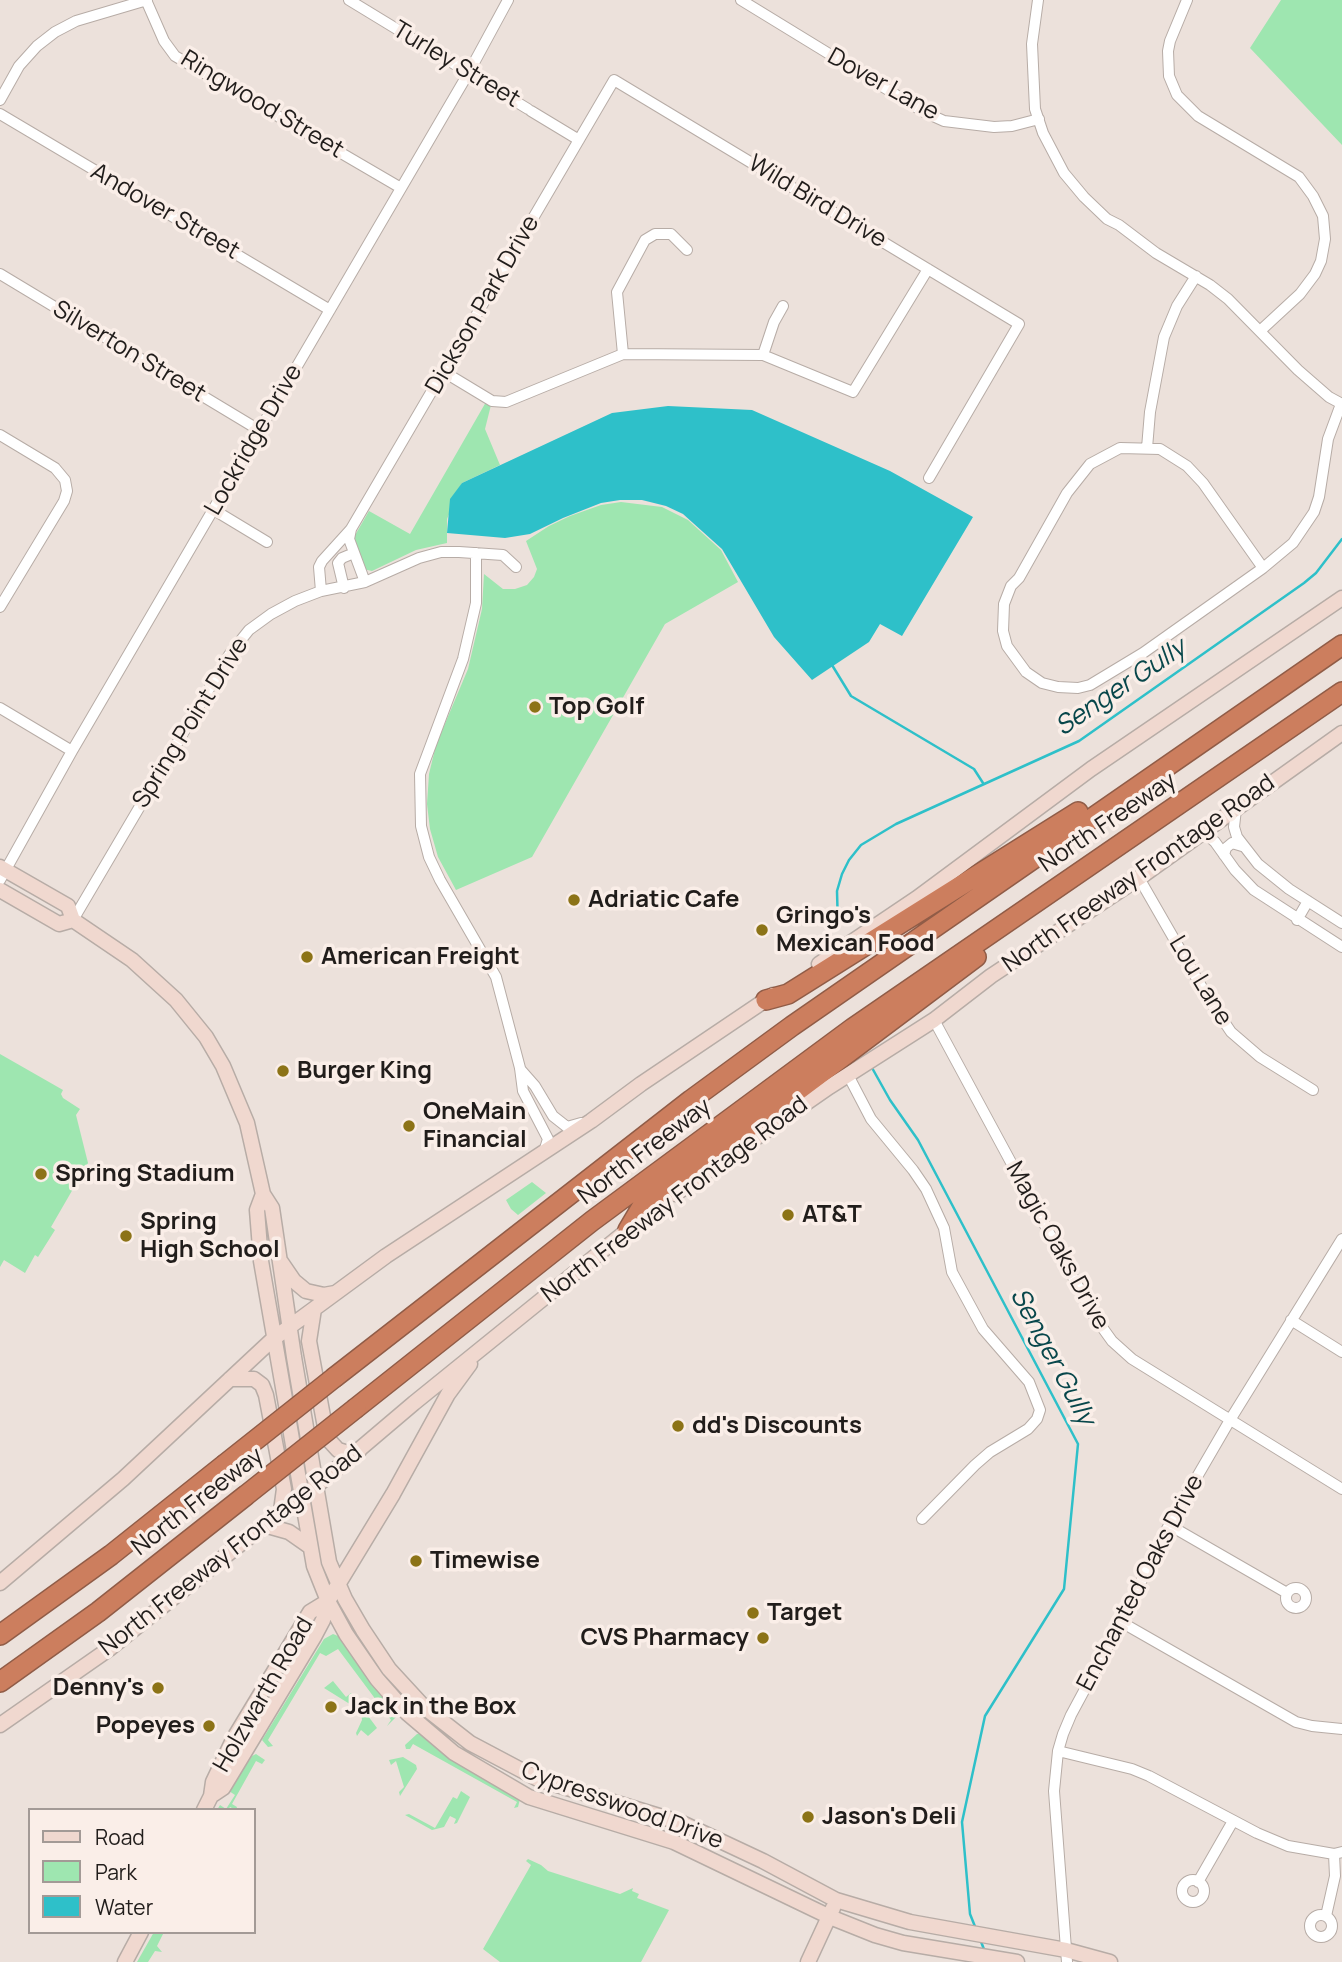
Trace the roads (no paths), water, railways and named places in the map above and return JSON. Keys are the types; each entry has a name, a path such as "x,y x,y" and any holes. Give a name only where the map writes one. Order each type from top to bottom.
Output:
{"highway":[{"name":"North Freeway","path":"0,1635 111,1555 691,1100 792,1026 1342,645"},
{"name":"North Freeway","path":"0,1682 98,1612 592,1222 808,1060 1342,692"},
{"path":"766,1000 788,994 849,953 1060,824 1207,723 1255,706"},
{"path":"628,1230 641,1208 1006,934 1090,876 1101,857"}],"main road":[{"path":"0,1583 124,1479 273,1339 335,1293 917,898 1091,769 1342,598"},
{"name":"North Freeway Frontage Road","path":"0,1725 109,1649 281,1511 315,1488 479,1350 628,1230 737,1150 934,1020 991,976 1139,878 1342,733"},
{"path":"2,872 68,906 73,920 132,960 176,1000 206,1037 223,1066 247,1123 263,1194"},
{"path":"0,890 59,923 73,920"},
{"name":"Cypresswood Drive","path":"263,1194 272,1208 289,1327 329,1562 363,1630 389,1669 424,1707 470,1743 538,1779 682,1823 763,1861 836,1900 909,1922 998,1938 1066,1956 1110,1962"},
{"name":"Cypresswood Drive","path":"263,1194 257,1210 261,1261 309,1546 318,1580 345,1632 377,1679 426,1731 467,1762 529,1797 674,1842 830,1917 875,1935 903,1943 1013,1961"},
{"path":"279,1259 306,1291 324,1295 335,1293"},
{"path":"314,1309 309,1341 327,1438 338,1450 348,1453 359,1451"},
{"name":"Holzwarth Road","path":"208,1803 223,1788 314,1637 323,1620 328,1601 448,1394 479,1350"},
{"path":"230,1379 254,1379 262,1385 266,1395 284,1489 281,1511"},
{"path":"264,1525 289,1532 309,1546"},
{"name":"Holzwarth Road","path":"208,1803 213,1782 229,1749 271,1677 310,1612 328,1601"},
{"path":"314,1637 330,1631 345,1632"},
{"path":"529,1797 538,1779"},
{"path":"674,1842 682,1823"},
{"path":"808,1962 836,1900"},
{"path":"903,1943 909,1922"},
{"path":"125,1962 140,1934"}],"street":[{"path":"0,100 19,66 37,46 55,32 76,21 146,0"},
{"name":"Ringwood Street","path":"146,0 164,41 175,56 401,188"},
{"name":"Turley Street","path":"349,0 579,140"},
{"name":"Lockridge Drive","path":"2,872 469,72 508,0"},
{"name":"Dover Lane","path":"741,0 924,112 944,121 994,127 1012,126 1039,119"},
{"path":"1038,0 1032,44 1035,109 1064,173 1107,219 1228,299 1298,370 1329,397 1342,404 1328,439 1314,512 1293,543 1264,568 1184,626 1090,685 1078,688 1058,687 1037,679 1019,664 1007,646 1003,631 1004,604 1011,586 1019,578 1067,494 1090,464 1120,448 1160,449 1187,466 1203,483 1264,568"},
{"path":"1187,0 1168,51 1169,76 1177,95 1198,116 1299,177 1323,216 1325,239 1321,261 1315,274 1300,294 1260,331"},
{"name":"Dickson Park Drive","path":"321,591 319,567 322,561 351,529 614,80"},
{"name":"Wild Bird Drive","path":"614,80 1019,324 929,478"},
{"name":"Andover Street","path":"0,114 330,310"},
{"path":"623,354 617,292 646,240 654,234 671,234 687,250"},
{"path":"444,372 492,401 506,402 623,354 763,355 853,392 928,269"},
{"name":"Silverton Street","path":"0,274 259,430"},
{"path":"1147,448 1150,412 1164,337 1177,306 1196,276"},
{"path":"763,355 774,322 783,306"},
{"path":"0,435 55,468 65,480 66,491 64,501 0,607"},
{"path":"214,510 267,541"},
{"path":"351,529 349,539 365,582"},
{"name":"Spring Point Drive","path":"73,920 229,655 249,630 295,601 321,591 365,582 419,558 442,552 503,555 516,567"},
{"path":"344,588 338,563 342,558 354,553"},
{"path":"476,553 476,603 463,659 420,774 421,826 429,857 440,880 496,978 520,1068 523,1091 548,1139 544,1152"},
{"path":"0,708 72,751"},
{"path":"1236,809 1234,827 1242,846 1267,873 1342,923"},
{"path":"1203,831 1254,890 1342,947"},
{"path":"1224,855 1228,845 1232,843 1242,846"},
{"name":"Lou Lane","path":"1139,878 1208,999 1231,1032 1260,1058 1313,1090"},
{"path":"1297,920 1308,901"},
{"name":"Magic Oaks Drive","path":"934,1020 1104,1331 1132,1359 1342,1489"},
{"path":"520,1068 535,1086 553,1116 567,1127 591,1121"},
{"path":"848,1075 870,1119 926,1189 944,1228 952,1272 983,1329 1029,1382 1040,1410 1037,1419 1028,1429 990,1452 922,1519"},
{"name":"Enchanted Oaks Drive","path":"1066,1956 1054,1791 1058,1751 1071,1715 1169,1525 1230,1420 1342,1239"},
{"path":"1291,1321 1342,1352"},
{"path":"1169,1525 1287,1593"},
{"path":"1121,1622 1289,1719 1312,1726 1342,1729"},
{"path":"1058,1751 1132,1769 1149,1776 1233,1821 1287,1846 1338,1853 1326,1916"},
{"path":"1198,1882 1233,1821"}],"water":[{"path":"668,406 752,410 890,471 973,517 902,636 880,624 869,642 812,680 774,637 722,549 683,514 642,500 601,503 530,534 505,538 447,533 450,499 462,483 612,413"}],"waterway":[{"name":"Senger Gully","path":"838,928 837,891 849,860 861,845 896,824 1079,741 1304,583 1316,573 1342,539"},
{"path":"832,665 851,696 974,769 983,783"},
{"name":"Senger Gully","path":"871,1066 890,1100 918,1140 1078,1444 1064,1589 985,1716 962,1822 970,1914 976,1929"},
{"name":"Senger Gully","path":"980,1939 985,1952"}],"place":[{"name":"Top Golf","path":"535,707"},
{"name":"Adriatic Cafe","path":"574,900"},
{"name":"Gringo's Mexican Food","path":"762,930"},
{"name":"American Freight","path":"307,957"},
{"name":"Burger King","path":"283,1071"},
{"name":"OneMain Financial","path":"409,1126"},
{"name":"Spring Stadium","path":"41,1174"},
{"name":"AT&T","path":"788,1215"},
{"name":"Spring High School","path":"126,1236"},
{"name":"dd's Discounts","path":"678,1426"},
{"name":"Timewise","path":"416,1561"},
{"name":"Target","path":"753,1613"},
{"name":"CVS Pharmacy","path":"763,1638"},
{"name":"Denny's","path":"158,1688"},
{"name":"Jack in the Box","path":"331,1707"},
{"name":"Popeyes","path":"209,1726"},
{"name":"Jason's Deli","path":"808,1817"}]}
